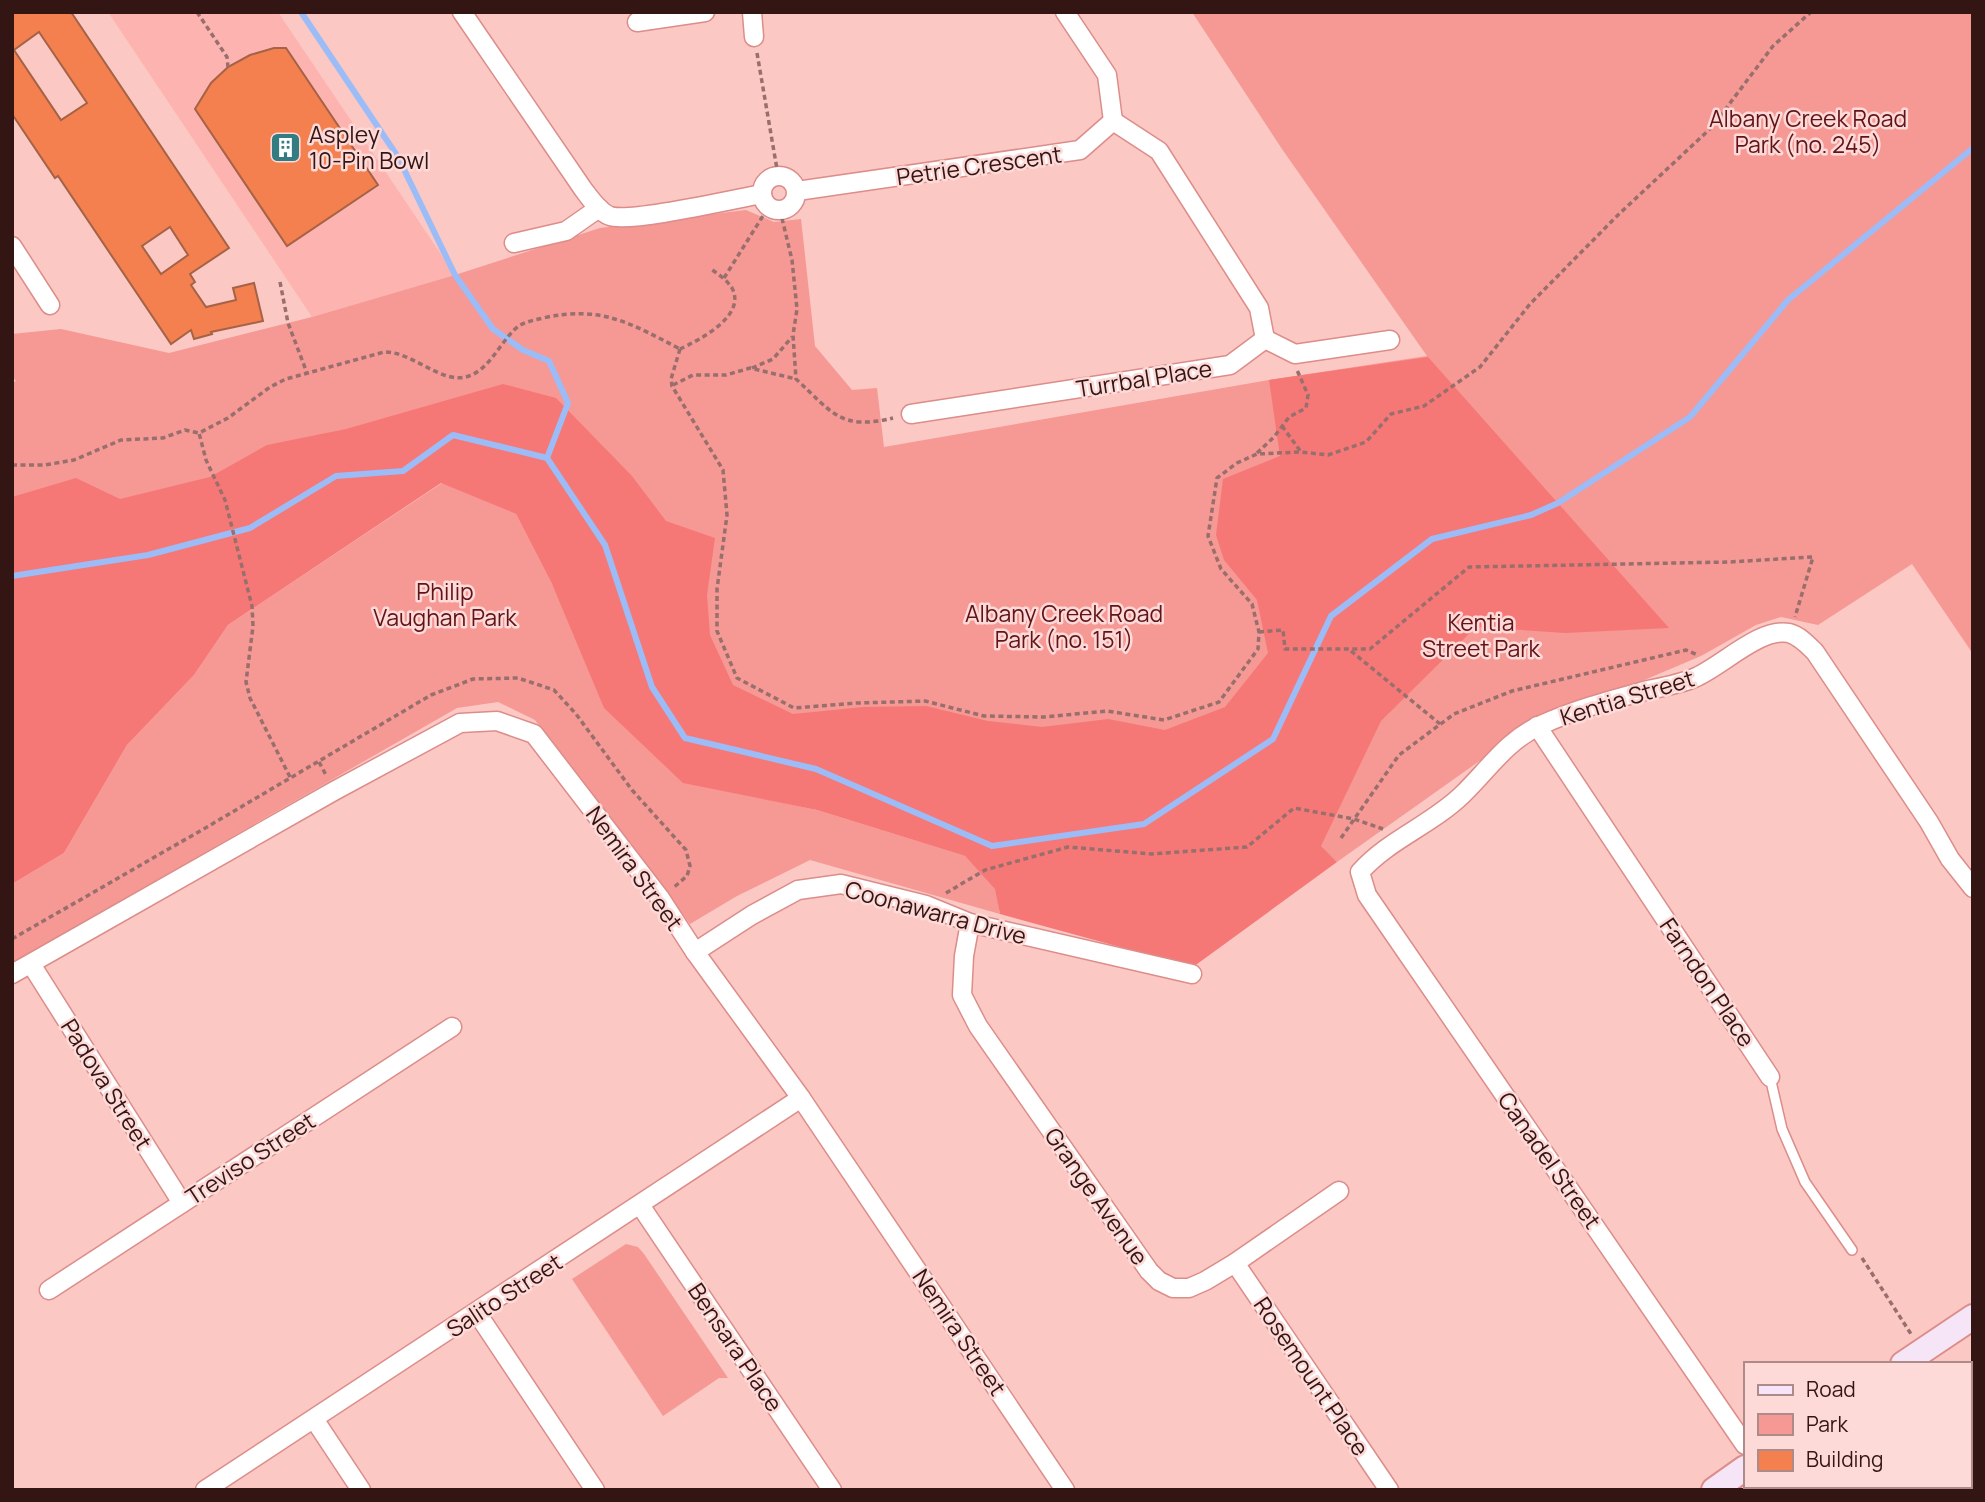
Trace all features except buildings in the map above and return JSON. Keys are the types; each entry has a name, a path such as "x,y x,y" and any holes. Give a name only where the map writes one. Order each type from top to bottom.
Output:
{"street":[{"path":"462,12 575,178 599,208 610,216 770,203 789,207 795,200 797,191 794,183 787,177 778,175 766,182 770,203"},
{"path":"637,22 705,12"},
{"path":"752,12 754,37"},
{"path":"1065,12 1107,75 1112,121 1159,151 1259,308 1265,339 1295,354 1390,340"},
{"name":"Petrie Crescent","path":"797,191 1080,150 1112,121"},
{"path":"514,243 566,231 599,208"},
{"path":"12,246 50,305"},
{"name":"Turrbal Place","path":"911,414 1230,365 1265,339"},
{"name":"Kentia Street","path":"1360,872 1375,855 1462,796 1496,757 1537,726 1581,708 1694,678 1756,640 1773,633 1790,633"},
{"path":"1790,633 1804,641 1815,652 1929,822 1950,859 1973,888"},
{"name":"Nemira Street","path":"12,974 330,793 460,723 497,721 534,734 660,898 695,953 801,1098 1065,1490"},
{"name":"Farndon Place","path":"1537,726 1770,1077"},
{"name":"Canadel Street","path":"1360,872 1367,895 1744,1444"},
{"name":"Coonawarra Drive","path":"695,953 752,915 798,890 841,884 926,905 971,923 1192,974"},
{"name":"Grange Avenue","path":"971,923 964,956 962,995 978,1026 1149,1271 1159,1281 1173,1288 1189,1288 1235,1263 1339,1191"},
{"name":"Padova Street","path":"31,964 182,1203"},
{"name":"Treviso Street","path":"49,1290 452,1027"},
{"name":"Salito Street","path":"205,1490 801,1098"},
{"name":"Bensara Place","path":"640,1205 832,1490"},
{"name":"Rosemount Place","path":"1235,1263 1389,1490"},
{"path":"477,1313 595,1490"},
{"path":"1913,1357 1973,1317"},
{"path":"314,1419 361,1490"},
{"path":"1714,1490 1744,1469"}],"lane":[{"name":"Farndon Place","path":"1770,1077 1782,1129 1805,1182 1852,1250"}],"path":[{"path":"197,12 227,57 228,67"},
{"path":"711,269 724,278 734,292 732,308 723,323 708,335 680,349 671,379 673,388 723,470 727,515 718,589 717,631 737,678 794,708 925,701 985,716 1044,717 1107,711 1164,720 1219,702 1258,649 1259,632 1252,604 1221,569 1208,536 1217,478 1237,463 1257,454 1328,455 1366,442 1391,414 1424,406 1480,367 1530,304 1618,215 1712,127 1773,46 1811,12"},
{"path":"754,37 778,175"},
{"path":"724,278 770,203"},
{"path":"770,203 792,260 797,309 793,335 796,379"},
{"path":"280,282 288,323 307,373"},
{"path":"12,465 44,466 74,460 121,440 163,438 185,430 199,433 228,418 270,387 286,379 384,352 395,352 457,379 470,376 488,362 522,323 562,314 596,313 636,326 680,349"},
{"path":"673,388 693,375 726,375 772,359 793,335"},
{"path":"1257,454 1289,417 1306,408 1308,395 1297,371 1295,354"},
{"path":"750,368 796,379 840,419 872,423 911,414"},
{"path":"1282,426 1301,453"},
{"path":"199,433 206,460 225,500 252,606 253,626 246,682 250,698 290,777"},
{"path":"1259,632 1283,630 1285,649 1370,649 1469,567 1729,562 1813,557 1790,633"},
{"path":"1350,649 1440,724"},
{"path":"1341,838 1399,755 1454,713 1512,691 1686,650"},
{"path":"12,939 431,695 474,679 518,678 554,690 569,706 632,790 686,850 690,866 687,876 660,898"},
{"path":"926,905 985,870 1068,847 1152,854 1247,848 1294,808 1354,819 1404,837"},
{"path":"1852,1250 1861,1255 1913,1357"}],"shaded area":[{"path":"108,12 278,12 455,275 312,317"},
{"path":"1428,357 1669,628 1565,633 1476,627 1381,721 1321,846 1337,862 1193,967 1000,914 995,889 965,856 817,810 683,783 604,708 552,584 516,514 441,483 228,625 194,675 127,745 64,853 12,884 12,497 76,478 120,499 210,477 267,445 346,429 503,384 556,398 632,476 666,521 715,538 707,595 710,635 733,685 793,714 863,707 926,706 988,721 1042,727 1108,719 1165,730 1225,707 1268,653 1257,600 1224,560 1216,535 1223,479 1280,456 1269,380"}],"green space":[{"path":"1192,12 1973,12 1973,654 1912,564 1818,625 1781,617 1756,625 1701,656 1519,733 1337,862 1321,847 685,738 547,458 12,576 12,383 16,381 12,376 12,334 61,329 169,353 312,317 600,228 746,210 774,222 801,219 815,346 852,390 877,388 884,447 1269,380 1427,356 1282,149"},
{"name":"Philip Vaughan Park","path":"442,483 516,514 552,584 683,782 817,810 965,856 996,889 1000,914 810,860 737,896 690,924 535,720 498,702 457,708 12,963 12,884 64,853 127,745 194,675 228,625"},
{"path":"626,1244 638,1247 644,1254 728,1378 719,1378 663,1416 572,1279"}],"waterway":[{"path":"301,12 398,157 455,275 493,329 523,350 549,361 568,403 547,458"},
{"path":"12,576 148,555 250,528 336,476 403,471 453,435 547,458 605,545 652,687 685,738 816,769 992,846 1144,824 1273,739 1331,616 1432,539 1531,515 1558,503 1690,417 1788,300 1973,148"}],"place":[{"name":"Aspley 10-Pin Bowl","path":"286,147"}],"park label":[{"name":"Albany Creek Road Park (no. 245)","path":"1808,131"},
{"name":"Albany Creek Road Park (no. 151)","path":"1064,626"},
{"name":"Kentia Street Park","path":"1481,635"}]}
